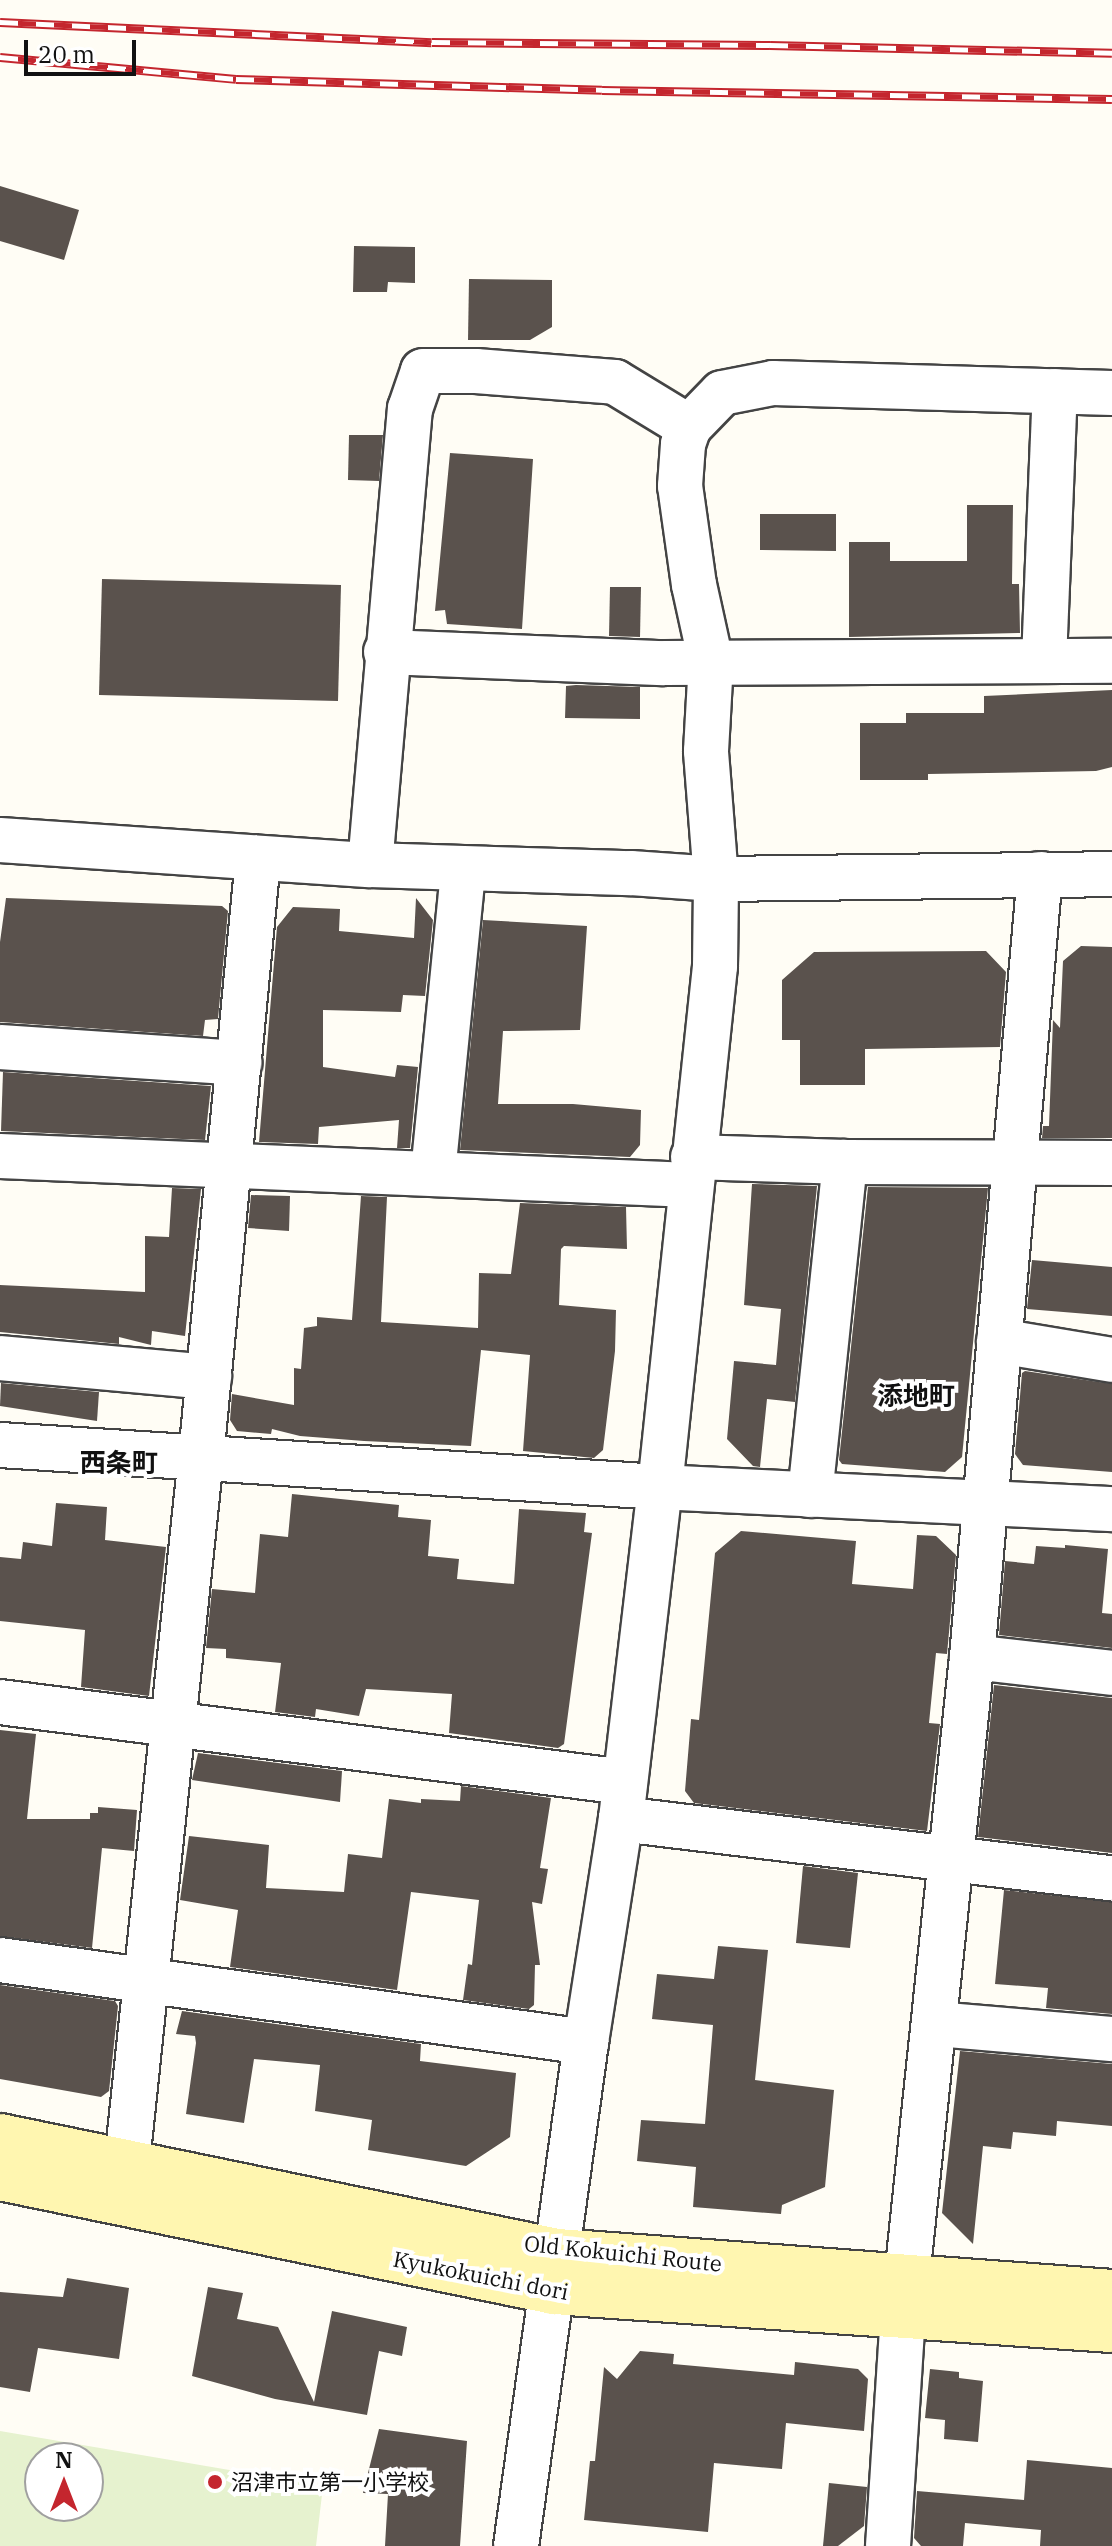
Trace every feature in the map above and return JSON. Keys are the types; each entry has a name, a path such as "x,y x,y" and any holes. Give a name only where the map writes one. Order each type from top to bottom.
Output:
{"main road":[{"name":"Old Kokuichi Route","path":"0,2136 127,2162 556,2271"},
{"name":"Kyukokuichi dori","path":"0,2178 556,2271 905,2296 1112,2330"},
{"path":"905,2296 1112,2292"}],"street":[{"path":"370,865 386,652 410,409 423,371 476,371 615,382 689,427"},
{"path":"517,2546 622,1801 660,1487 715,966 716,879 706,751 711,662 694,585 680,486 683,444 689,427 722,393 773,383 1112,393"},
{"path":"1044,661 1055,391"},
{"path":"386,652 711,662 1112,661"},
{"path":"0,840 370,865 631,873 716,879 1112,874"},
{"path":"127,2162 201,1457 258,858"},
{"path":"433,1173 463,870"},
{"path":"888,2546 905,2296 936,2024 972,1657 1040,874"},
{"path":"0,1047 239,1063"},
{"path":"0,1156 229,1168 433,1173 692,1171 845,1162 1112,1163"},
{"path":"810,1495 845,1162"},
{"path":"999,1341 1112,1360"},
{"path":"0,1358 209,1377"},
{"path":"0,1445 660,1487 1112,1509"},
{"path":"972,1657 1112,1673"},
{"path":"0,1702 172,1724 951,1858 1112,1878"},
{"path":"0,1960 586,2042"},
{"path":"936,2024 1112,2039"}],"green space":[{"path":"0,2431 65,2442 24,2442 24,2522 104,2522 104,2449 323,2486 316,2546 0,2546"}],"building":[{"path":"0,186 79,210 64,260 0,241"},
{"path":"354,246 415,247 415,283 388,282 387,292 353,292"},
{"path":"469,279 552,280 552,327 530,340 468,340"},
{"path":"349,435 383,435 379,481 348,480"},
{"path":"450,453 533,459 522,629 447,624 445,610 435,611"},
{"path":"967,505 1013,505 1012,584 1019,584 1020,633 849,637 849,542 890,542 890,561 967,561"},
{"path":"760,514 836,514 836,551 760,550"},
{"path":"102,579 341,585 338,701 99,695"},
{"path":"610,587 641,587 640,637 609,636"},
{"path":"566,686 640,687 640,719 565,718"},
{"path":"1112,690 1112,767 1096,771 928,774 928,780 860,780 860,723 906,723 906,713 984,713 984,696"},
{"path":"6,898 222,906 228,911 218,1019 205,1020 203,1036 0,1022 0,942"},
{"path":"416,898 433,920 425,996 403,995 401,1012 323,1010 323,1067 395,1077 397,1065 418,1067 410,1148 397,1148 399,1120 319,1127 318,1144 259,1142 277,927 293,907 340,909 339,931 414,938"},
{"path":"483,920 587,926 580,1030 503,1031 498,1104 573,1104 641,1110 640,1145 630,1157 460,1150"},
{"path":"1081,946 1112,947 1112,1138 1042,1138 1043,1126 1049,1126 1053,1020 1060,1028 1063,961"},
{"path":"986,951 1006,972 1000,1047 865,1049 865,1085 800,1085 800,1040 782,1040 782,980 814,952"},
{"path":"3,1072 211,1086 205,1140 1,1131"},
{"path":"752,1184 817,1186 795,1402 767,1399 760,1467 753,1466 727,1439 734,1361 776,1365 781,1309 744,1305"},
{"path":"868,1187 988,1188 962,1457 945,1472 842,1464 839,1460"},
{"path":"172,1188 201,1189 185,1336 152,1331 151,1345 119,1337 119,1344 0,1332 0,1285 145,1292 145,1236 169,1237"},
{"path":"251,1195 290,1196 289,1231 248,1228"},
{"path":"361,1196 387,1197 381,1322 478,1328 479,1273 511,1274 520,1203 626,1207 627,1249 564,1246 561,1249 559,1305 616,1310 615,1351 603,1450 594,1458 523,1451 530,1355 481,1350 471,1446 300,1436 272,1429 271,1434 237,1431 230,1420 232,1394 294,1405 294,1368 301,1369 304,1328 317,1326 317,1317 352,1320"},
{"path":"1032,1260 1112,1267 1112,1316 1027,1309"},
{"path":"1022,1373 1112,1384 1112,1472 1023,1465 1015,1454"},
{"path":"1,1383 99,1392 97,1421 0,1406"},
{"path":"292,1494 399,1505 398,1517 431,1520 428,1556 459,1559 457,1579 514,1584 519,1509 586,1513 584,1532 592,1533 564,1744 558,1748 449,1733 452,1694 366,1689 359,1716 316,1709 315,1717 275,1712 281,1663 226,1658 226,1649 206,1648 212,1589 255,1593 260,1534 288,1537"},
{"path":"56,1503 107,1507 105,1540 166,1547 149,1696 81,1687 85,1630 0,1621 0,1557 21,1559 23,1542 52,1546"},
{"path":"741,1531 856,1541 852,1584 913,1589 917,1535 936,1536 956,1555 947,1654 936,1653 929,1723 940,1724 927,1831 694,1803 685,1791 691,1719 699,1720 715,1553"},
{"path":"1065,1545 1108,1549 1102,1613 1112,1614 1112,1648 999,1635 1005,1561 1034,1564 1036,1546 1065,1548"},
{"path":"994,1685 1112,1698 1112,1853 978,1837"},
{"path":"0,1730 36,1734 27,1819 90,1819 90,1813 98,1813 98,1807 137,1810 134,1851 102,1848 92,1948 0,1936"},
{"path":"198,1753 342,1771 340,1802 192,1780"},
{"path":"461,1786 551,1798 540,1868 548,1869 542,1904 532,1902 540,1965 535,1965 534,2005 529,2009 463,2000 468,1964 472,1965 479,1900 411,1892 397,1990 230,1967 238,1910 180,1900 189,1836 269,1845 266,1888 344,1892 348,1854 382,1858 389,1799 421,1803 421,1799 460,1801"},
{"path":"803,1866 858,1873 850,1948 796,1943"},
{"path":"1004,1890 1112,1902 1112,2014 1046,2008 1048,1988 995,1984"},
{"path":"718,1946 768,1950 755,2080 834,2090 825,2187 782,2205 781,2214 693,2207 696,2167 637,2161 641,2120 705,2124 713,2025 652,2019 657,1974 714,1979"},
{"path":"0,1985 115,2001 118,2006 109,2091 101,2097 0,2079"},
{"path":"182,2011 421,2044 420,2061 516,2073 510,2137 466,2166 368,2150 372,2120 315,2111 320,2065 254,2059 244,2123 186,2114 196,2043 195,2036 176,2034"},
{"path":"960,2051 1112,2064 1112,2126 1057,2121 1056,2136 1013,2132 1011,2149 983,2146 973,2244 942,2213"},
{"path":"67,2278 129,2288 119,2359 38,2348 30,2392 0,2387 0,2292 63,2297"},
{"path":"208,2287 243,2293 237,2319 278,2327 314,2402 332,2311 407,2327 402,2356 379,2351 367,2415 275,2399 192,2376"},
{"path":"640,2351 674,2354 673,2364 794,2375 795,2362 858,2369 868,2379 864,2431 786,2423 782,2469 714,2463 708,2532 584,2520 590,2461 595,2461 604,2367 617,2379"},
{"path":"930,2369 959,2372 959,2378 983,2381 978,2442 944,2439 945,2420 925,2418"},
{"path":"379,2429 467,2441 460,2546 385,2546 388,2494 363,2493"},
{"path":"1027,2460 1112,2468 1112,2546 1040,2546 1041,2530 965,2523 963,2546 921,2546 914,2538 917,2491 1024,2500"},
{"path":"829,2483 867,2487 864,2526 838,2546 823,2546"}],"railway":[{"path":"0,22 432,42 770,45 1112,53"},
{"path":"0,57 236,79 602,90 1112,99"}],"place":[{"name":"沼津市立第一小学校","path":"215,2482"}],"district":[{"name":"添地町","path":"916,1396"},
{"name":"西条町","path":"119,1463"}]}
